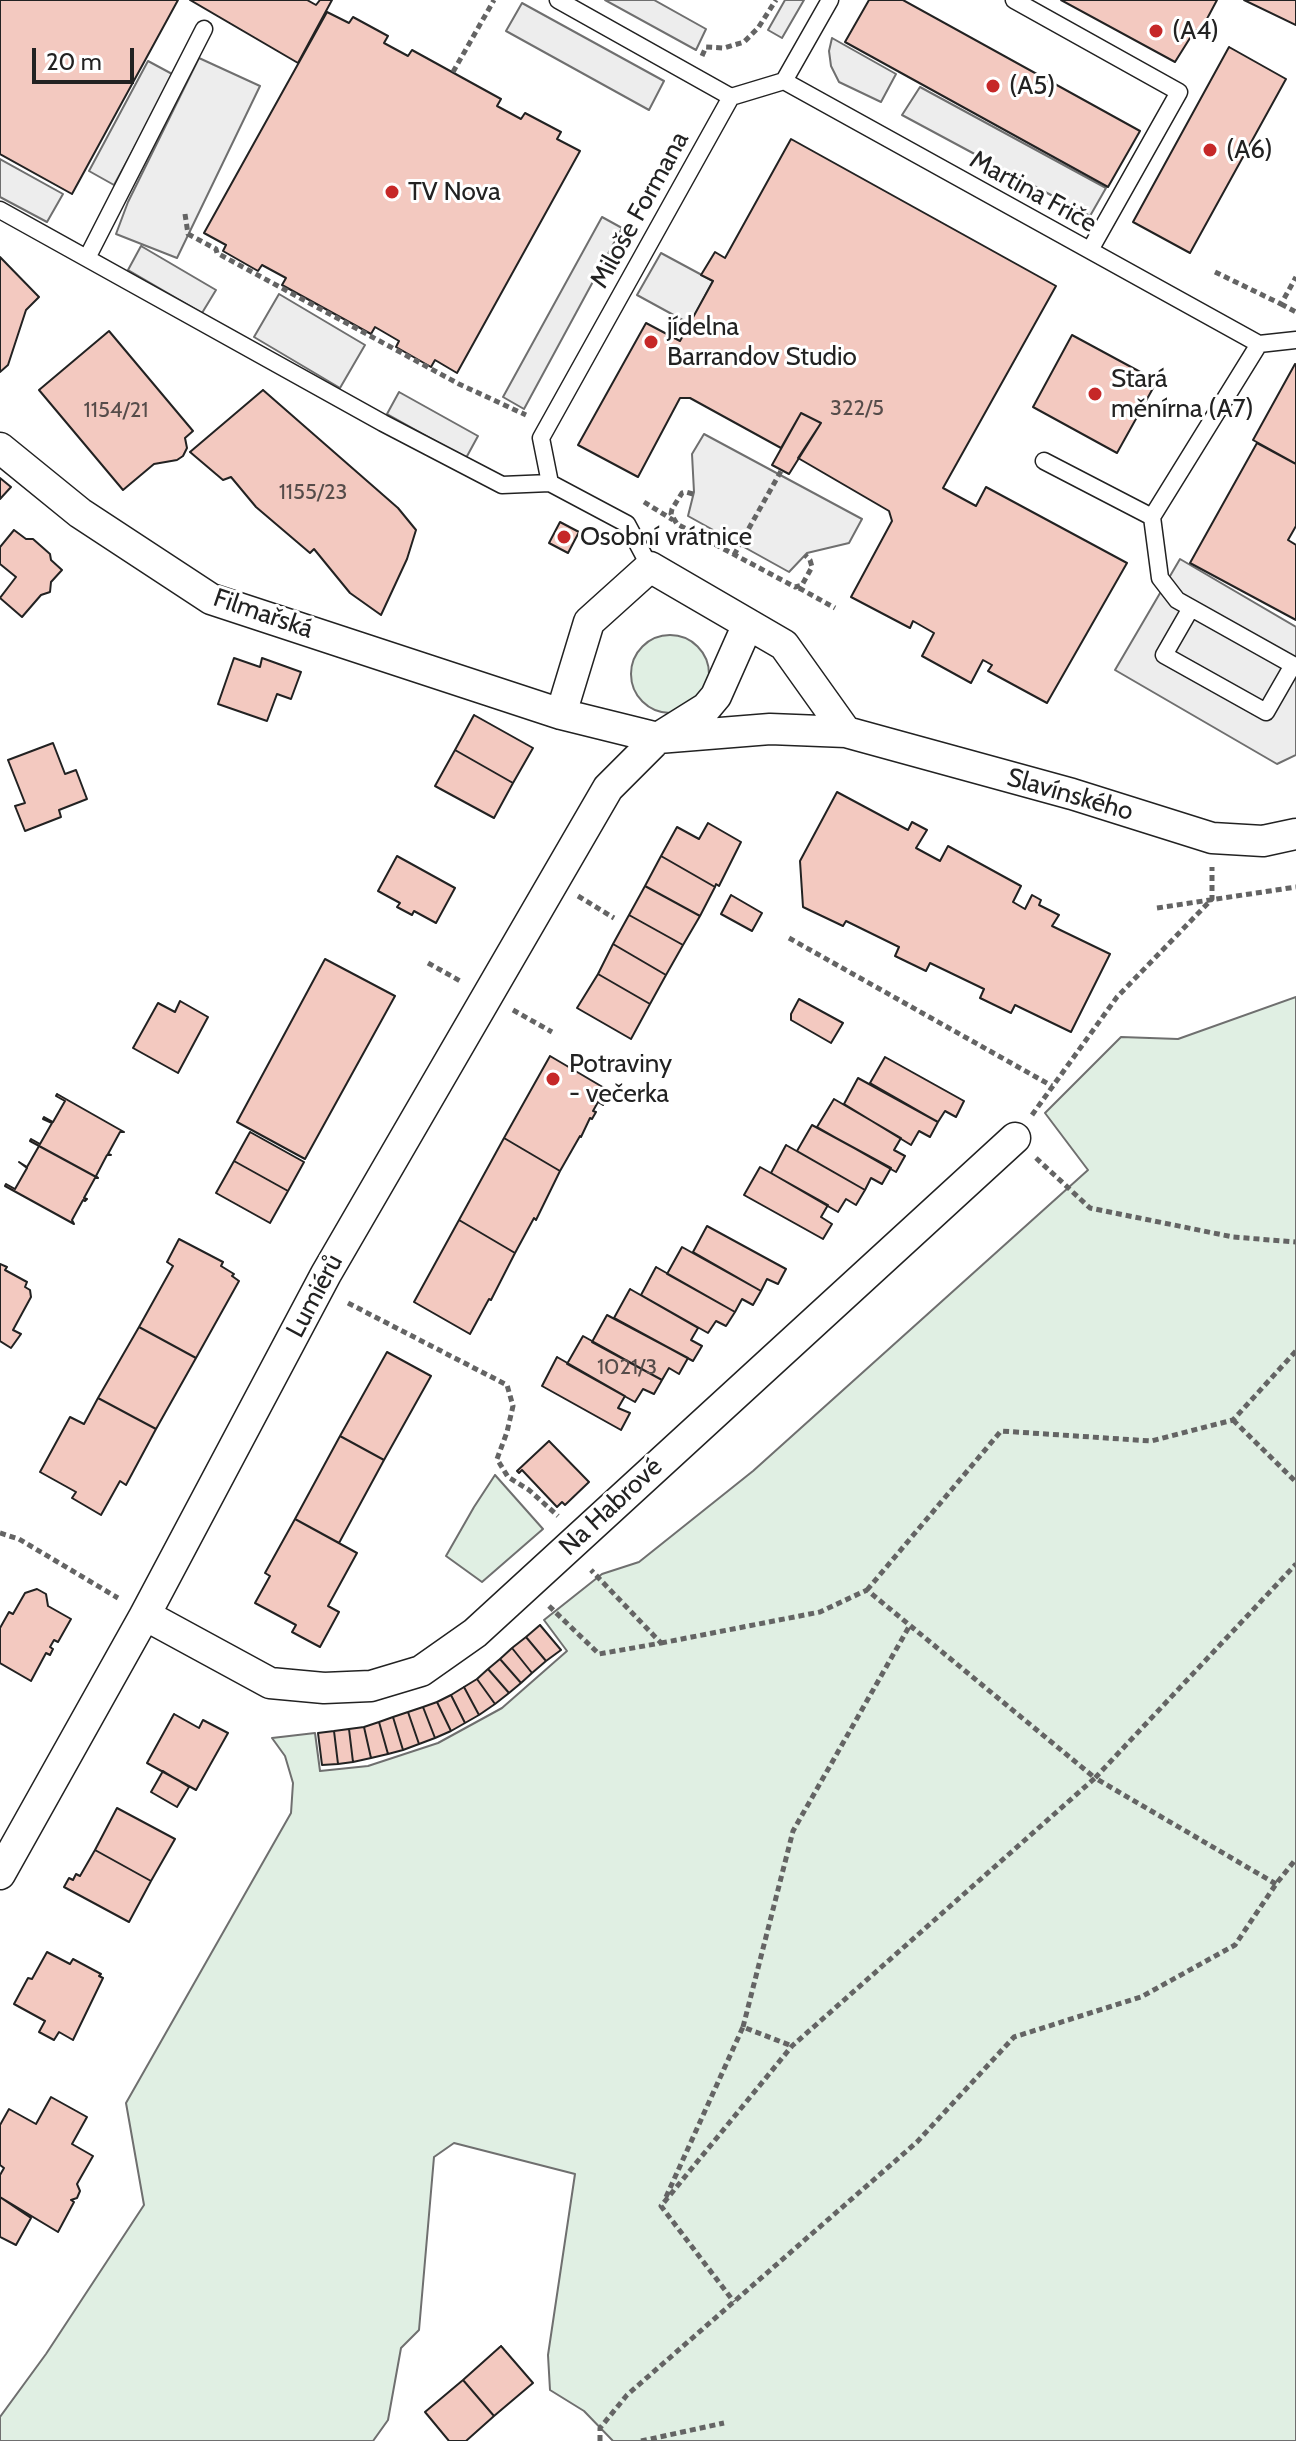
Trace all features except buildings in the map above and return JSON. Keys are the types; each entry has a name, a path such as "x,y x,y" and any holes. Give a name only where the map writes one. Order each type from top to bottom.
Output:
{"street":[{"name":"Filmařská","path":"0,448 80,513 211,599 561,714 658,738"},
{"path":"561,714 589,622 650,567 784,645 846,732"},
{"name":"Lumiérů","path":"0,1874 132,1607 608,788 658,738 706,708 716,696 748,624"},
{"name":"Slavínského","path":"658,738 770,729 846,732 1072,794 1212,838 1263,841 1296,834"},
{"name":"Na Habrové","path":"132,1607 270,1683 324,1688 371,1686 421,1671 475,1633 1015,1138"}],"lane":[{"path":"558,0 731,97 784,81 830,0"},
{"path":"1014,0 1179,92 1090,250"},
{"path":"87,258 204,29"},
{"name":"Martina Friče","path":"784,81 1259,344"},
{"name":"Miloše Formana","path":"550,483 541,438 731,97"},
{"path":"0,210 383,423 502,485 550,483 627,524 650,567"},
{"path":"1191,608 1164,655 1266,712 1293,665 1177,600 1160,578 1152,517 1259,344 1296,340"},
{"path":"1044,461 1152,517"}],"path":[{"path":"453,72 494,0"},
{"path":"692,75 706,47 724,48 744,42 758,28 776,0"},
{"path":"185,214 188,234 216,249 217,253 459,384 527,416"},
{"path":"1215,272 1296,312"},
{"path":"1281,304 1296,277"},
{"path":"521,427 534,402"},
{"path":"734,555 781,471"},
{"path":"674,521 672,509 679,496 686,492 693,494"},
{"path":"643,501 734,555 835,608"},
{"path":"799,587 812,567 805,555"},
{"path":"789,938 1052,1086 1117,997 1212,899 1212,838"},
{"path":"1157,908 1296,887"},
{"path":"578,896 614,918"},
{"path":"488,996 552,1032"},
{"path":"1015,1138 1090,1208 1233,1237 1296,1242"},
{"path":"320,1287 507,1385 513,1406 497,1459 508,1477 529,1490 661,1643"},
{"path":"528,1585 599,1654 820,1612 867,1590 1001,1431 1151,1441 1233,1420 1296,1351"},
{"path":"1233,1420 1296,1482"},
{"path":"0,1533 19,1539 132,1607"},
{"path":"661,2206 792,2046 1095,1778 1296,1564"},
{"path":"867,1590 1095,1778 1276,1884"},
{"path":"661,2206 743,2027 793,1831 910,1625"},
{"path":"600,2441 600,2428 627,2395 917,2142 1014,2037 1141,1997 1235,1945 1296,1859"},
{"path":"743,2027 792,2046"},
{"path":"661,2206 734,2302"},
{"path":"641,2441 724,2423"}],"green space":[{"path":"670,635 685,638 698,646 706,659 709,674 706,689 698,702 685,710 670,713 655,710 642,702 634,689 631,674 634,659 642,646 655,638"},
{"path":"1296,997 1296,2441 613,2441 584,2411 550,2390 548,2355 575,2174 454,2143 434,2157 419,2330 401,2348 388,2420 373,2441 0,2441 0,2417 46,2354 144,2205 126,2103 291,1813 293,1783 285,1756 272,1738 315,1733 320,1771 368,1766 438,1743 502,1708 567,1651 544,1620 602,1574 639,1562 753,1471 1088,1170 1045,1113 1121,1037 1178,1039"},
{"path":"495,1475 543,1529 482,1582 446,1556"}],"shaded area":[{"path":"605,0 654,0 706,29 696,50"},
{"path":"785,0 804,0 782,38 768,30"},
{"path":"522,3 664,81 649,110 506,31"},
{"path":"832,38 896,74 881,102 839,82 831,66 829,51"},
{"path":"199,58 260,86 177,258 116,234 128,202"},
{"path":"148,61 174,75 114,185 89,171"},
{"path":"920,87 1106,188 1090,216 902,115"},
{"path":"0,159 63,194 47,222 0,197"},
{"path":"602,217 622,228 524,409 503,397"},
{"path":"141,246 216,290 202,313 128,270"},
{"path":"661,253 713,281 690,324 637,295"},
{"path":"279,294 365,345 340,388 254,337"},
{"path":"399,392 478,436 466,458 387,414"},
{"path":"704,434 862,519 849,543 807,553 789,572 688,516 694,492 692,454"},
{"path":"1180,559 1296,627 1296,755 1277,764 1115,670"}],"place":[{"name":"(A4)","path":"1156,31"},
{"name":"(A5)","path":"993,86"},
{"name":"(A6)","path":"1210,150"},
{"name":"TV Nova","path":"392,192"},
{"name":"jídelna Barrandov Studio","path":"651,342"},
{"name":"Stará měnírna (A7)","path":"1095,394"},
{"name":"Osobní vrátnice","path":"564,537"},
{"name":"Potraviny - večerka","path":"553,1079"}]}
